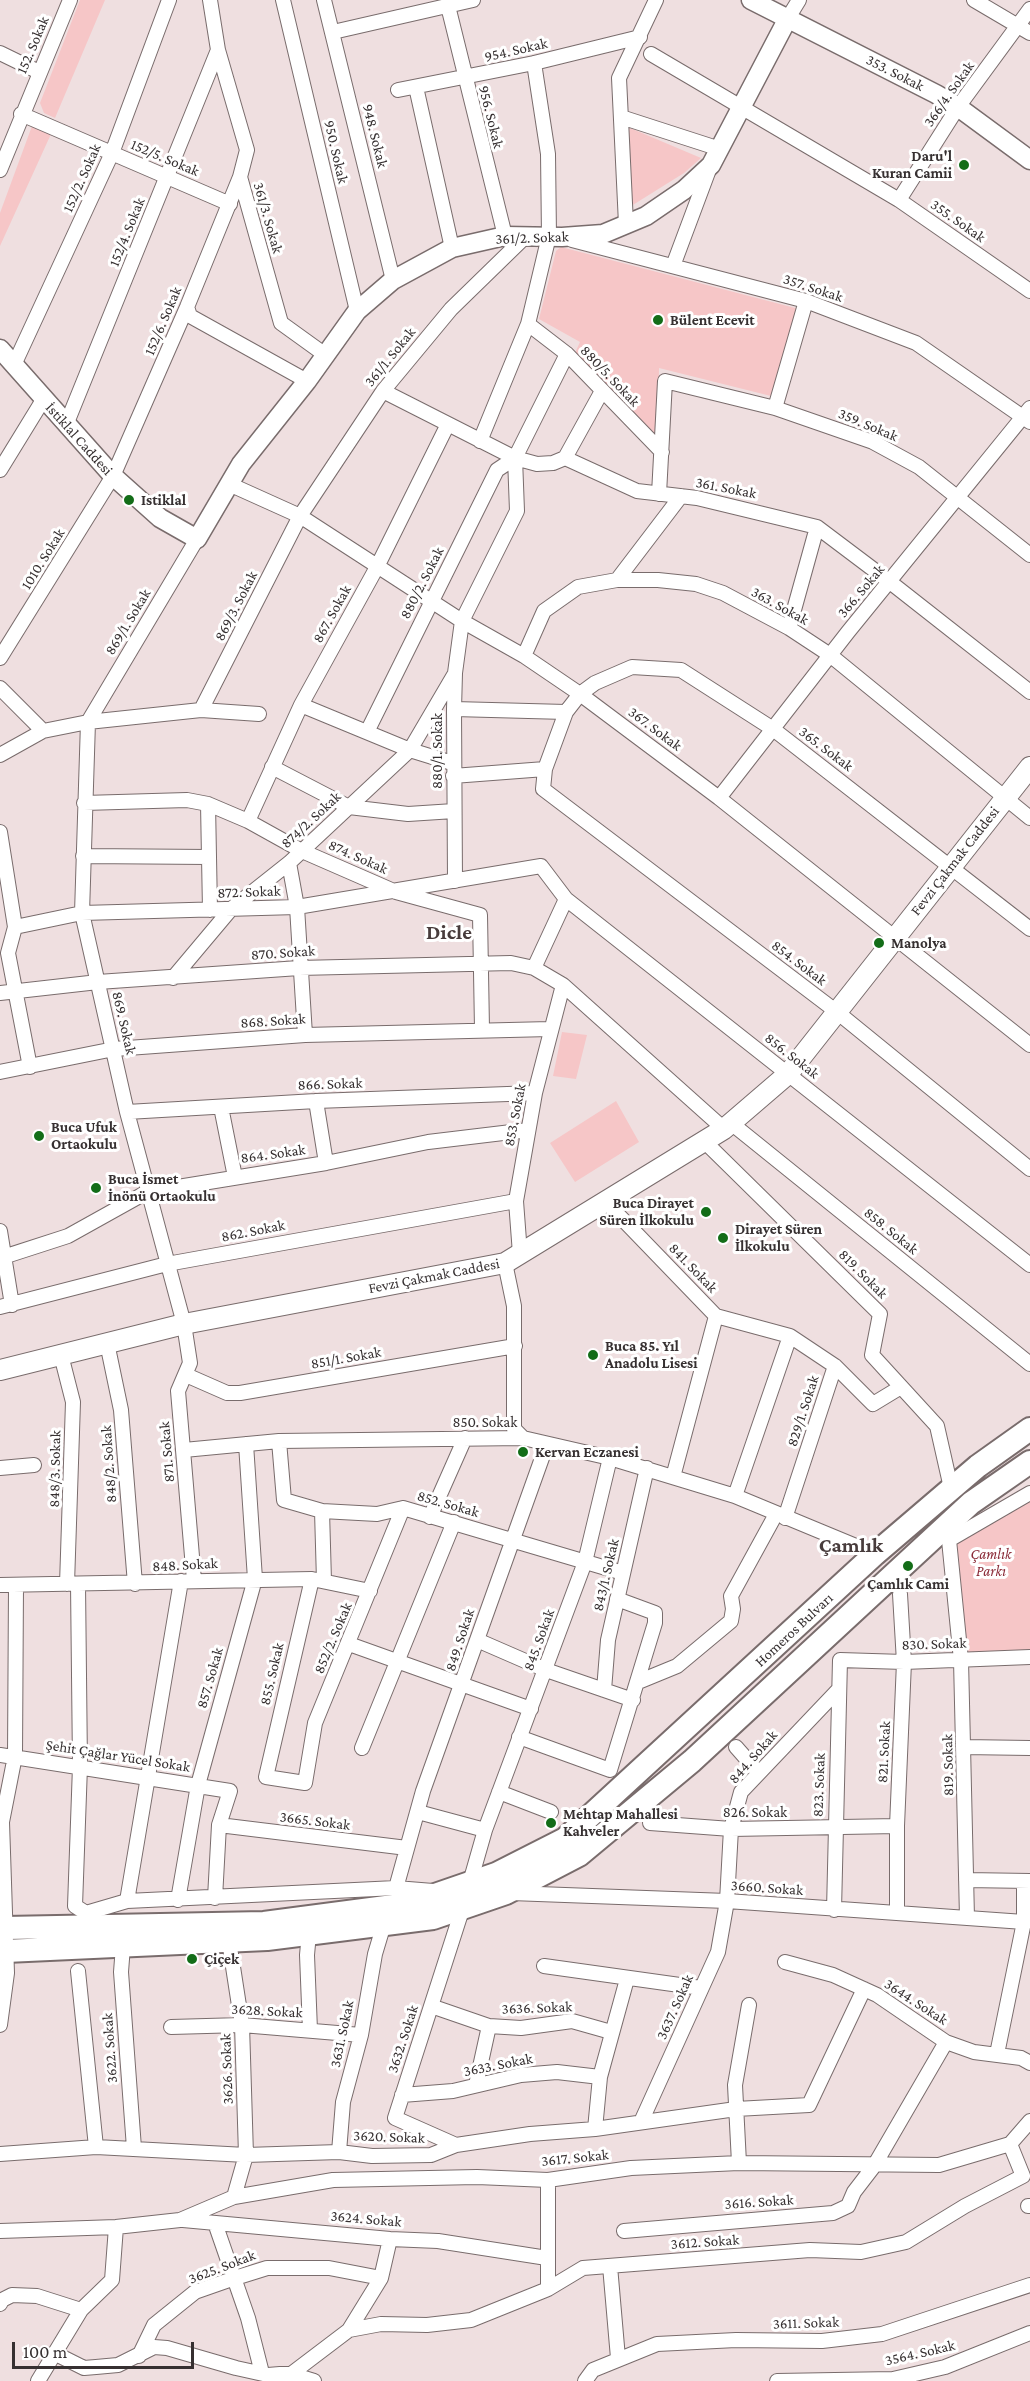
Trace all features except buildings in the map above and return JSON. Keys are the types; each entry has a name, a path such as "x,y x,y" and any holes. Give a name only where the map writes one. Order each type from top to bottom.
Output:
{"main road":[{"name":"Fevzi Çakmak Caddesi","path":"0,1370 184,1324 513,1258 727,1126 788,1074 1030,767"},
{"name":"Homeros Bulvarı","path":"572,1847 875,1554 951,1488 1030,1429"},
{"name":"Homeros Bulvarı","path":"572,1847 692,1761 971,1503 1030,1462"},
{"path":"915,1554 949,1540"},
{"path":"5,1928 264,1923 409,1904 460,1894 506,1893 572,1847"},
{"path":"6,1962 123,1946 229,1941 433,1918 460,1894 496,1874 572,1847"}],"street":[{"name":"152. Sokak","path":"0,170 3,152 70,0"},
{"name":"152/2. Sokak","path":"14,365 112,153 169,0"},
{"name":"361/3. Sokak","path":"210,0 218,50 247,150 240,177 281,323 324,354"},
{"name":"950. Sokak","path":"283,0 357,311"},
{"name":"948. Sokak","path":"324,0 393,280"},
{"path":"333,32 473,0"},
{"path":"626,224 619,78 656,0"},
{"name":"353. Sokak","path":"751,0 958,107 1030,160"},
{"path":"788,18 797,0"},
{"path":"974,0 1030,33"},
{"name":"956. Sokak","path":"448,6 505,236"},
{"name":"366/4. Sokak","path":"898,200 958,107 1030,9"},
{"name":"361/2. Sokak","path":"197,539 229,484 260,438 307,381 324,354 357,311 393,280 452,248 505,236 603,234 646,216 684,190 715,157 788,18"},
{"name":"954. Sokak","path":"398,90 534,63 640,37"},
{"name":"152/4. Sokak","path":"66,425 218,50"},
{"path":"0,53 39,72"},
{"name":"355. Sokak","path":"651,54 898,200 1030,291"},
{"path":"480,441 528,324 556,236 548,154 534,63"},
{"path":"416,87 452,248"},
{"name":"152/5. Sokak","path":"21,114 230,204"},
{"path":"621,117 715,157 673,266"},
{"name":"152/6. Sokak","path":"113,476 187,307 240,177"},
{"name":"361/1. Sokak","path":"300,516 383,391 451,309 526,235"},
{"name":"357. Sokak","path":"556,236 806,301 916,343 1028,416"},
{"path":"775,408 806,301"},
{"path":"187,307 190,316 307,381"},
{"path":"528,324 567,354"},
{"name":"İstiklal Caddesi","path":"0,349 113,476 160,518 197,539"},
{"name":"880/5. Sokak","path":"514,458 567,354 662,452"},
{"name":"359. Sokak","path":"662,452 665,381 775,408 873,442 919,467 1030,555"},
{"path":"383,391 514,458 537,464 553,463 565,458 602,391"},
{"path":"0,470 44,400"},
{"name":"366. Sokak","path":"719,798 830,655 1028,416"},
{"name":"867. Sokak","path":"248,821 301,705 377,567 448,424"},
{"path":"659,494 662,452"},
{"name":"880/2. Sokak","path":"368,730 497,470 514,458"},
{"name":"880/1. Sokak","path":"455,881 454,709 455,673 462,621 517,511 514,458"},
{"name":"361. Sokak","path":"565,458 637,491 681,496 761,512 817,528 1030,692"},
{"name":"1010. Sokak","path":"0,658 113,476"},
{"name":"367. Sokak","path":"229,484 300,516 462,621 524,656 580,694 719,798 1030,1045"},
{"path":"617,580 681,496"},
{"name":"869/3. Sokak","path":"201,710 300,516"},
{"path":"789,628 817,528"},
{"name":"869/1. Sokak","path":"88,722 197,539"},
{"name":"363. Sokak","path":"524,656 544,611 562,596 578,587 617,580 658,580 696,584 723,593 789,628 830,655 1030,818"},
{"name":"365. Sokak","path":"580,694 596,683 632,668 681,670 773,729 951,865 1030,929"},
{"name":"874/2. Sokak","path":"173,978 231,909 289,863 410,750 455,673"},
{"path":"0,688 43,731"},
{"path":"301,705 368,730 453,769 544,769 566,712 580,694"},
{"path":"454,709 566,712"},
{"path":"0,755 43,731 88,722 201,710 259,714"},
{"name":"869. Sokak","path":"88,722 82,913 127,1112 184,1324"},
{"path":"272,767 349,807 408,814 454,811"},
{"name":"854. Sokak","path":"544,769 543,789 837,1012 1030,1169"},
{"name":"874. Sokak","path":"84,803 187,800 208,804 248,821 302,851 396,892 541,866"},
{"path":"208,804 210,910"},
{"path":"0,834 15,927 8,953 7,992 30,1067"},
{"path":"83,856 209,856"},
{"path":"289,863 297,907 304,1035"},
{"name":"856. Sokak","path":"541,866 566,899 1030,1265"},
{"name":"872. Sokak","path":"15,927 82,913 297,907 396,892 480,915 479,964"},
{"path":"534,968 566,899"},
{"name":"870. Sokak","path":"7,992 98,982 299,968 511,963 534,968 563,985"},
{"path":"479,964 482,1029"},
{"name":"853. Sokak","path":"523,1438 514,1429 513,1258 516,1201 535,1093 563,985"},
{"name":"858. Sokak","path":"563,985 727,1126 1030,1364"},
{"name":"868. Sokak","path":"0,1072 114,1049 304,1035 550,1029"},
{"name":"866. Sokak","path":"127,1112 316,1101 535,1093"},
{"path":"316,1101 326,1163"},
{"path":"221,1107 235,1177"},
{"name":"864. Sokak","path":"3,1258 68,1236 147,1192 326,1163 428,1142 528,1130"},
{"name":"819. Sokak","path":"704,1141 880,1314 872,1355 937,1426 951,1488"},
{"name":"862. Sokak","path":"6,1306 167,1264 516,1201"},
{"name":"841. Sokak","path":"605,1201 716,1316 673,1477"},
{"path":"0,1231 6,1306"},
{"name":"829/1. Sokak","path":"638,1682 677,1666 731,1621 733,1609 731,1596 780,1516 835,1366 790,1336 716,1316"},
{"name":"871. Sokak","path":"147,1777 188,1580 184,1450 178,1391 190,1363 184,1324"},
{"path":"735,1496 790,1336"},
{"name":"848/2. Sokak","path":"106,1343 121,1410 135,1584"},
{"name":"851/1. Sokak","path":"186,1375 227,1394 240,1393 515,1346"},
{"name":"848/3. Sokak","path":"61,1355 73,1402 72,1584 80,1766 75,1906 86,1913 127,1901"},
{"path":"835,1366 873,1404 901,1387"},
{"path":"430,1517 465,1438"},
{"name":"850. Sokak","path":"184,1450 279,1441 523,1438 647,1468 735,1496 875,1554"},
{"name":"852. Sokak","path":"279,1441 284,1500 322,1511 377,1514 403,1508 623,1574"},
{"name":"857. Sokak","path":"178,1900 198,1785 255,1579 246,1444"},
{"name":"849. Sokak","path":"407,1848 512,1539 547,1444"},
{"name":"845. Sokak","path":"485,1830 585,1562 610,1458"},
{"path":"0,1468 34,1465"},
{"name":"843/1. Sokak","path":"604,1690 608,1640 647,1468"},
{"path":"949,1540 1030,1493"},
{"name":"852/2. Sokak","path":"305,1783 315,1723 403,1508"},
{"name":"855. Sokak","path":"305,1783 266,1777 318,1580 322,1511"},
{"path":"362,1748 454,1522"},
{"name":"819. Sokak","path":"949,1540 961,1660 967,1918"},
{"name":"848. Sokak","path":"0,1585 135,1584 188,1580 318,1580 370,1591"},
{"path":"0,2022 6,1962 2,1822 15,1756 16,1586"},
{"name":"821. Sokak","path":"897,1912 897,1826 904,1662 900,1594"},
{"path":"519,1737 610,1770 655,1623 655,1613 617,1599"},
{"path":"477,1640 546,1670 633,1700"},
{"path":"349,1644 531,1709"},
{"name":"830. Sokak","path":"840,1660 904,1662 1030,1657"},
{"name":"823. Sokak","path":"834,1910 834,1828 840,1660"},
{"name":"844. Sokak","path":"727,1902 731,1829 741,1792 839,1689"},
{"path":"736,1747 758,1772"},
{"path":"964,1747 1030,1748"},
{"name":"Şehit Çağlar Yücel Sokak","path":"0,1755 230,1791 219,1825"},
{"path":"147,1777 127,1901 396,1888 460,1894"},
{"path":"499,1792 551,1812"},
{"path":"418,1812 485,1830"},
{"name":"826. Sokak","path":"650,1823 731,1829 897,1826"},
{"path":"215,1898 219,1825"},
{"name":"3665. Sokak","path":"219,1825 407,1848"},
{"name":"3632. Sokak","path":"456,2145 395,2118 431,2006 460,1894 485,1830"},
{"path":"396,1888 407,1848"},
{"path":"966,1880 1027,1881 1024,1922 997,2054"},
{"name":"3660. Sokak","path":"506,1893 727,1902 1024,1922"},
{"name":"3637. Sokak","path":"641,2122 718,1952 727,1902"},
{"name":"3631. Sokak","path":"339,2152 343,2102 361,2035 375,1954 384,1924"},
{"path":"309,1933 307,1955 310,2030"},
{"name":"3626. Sokak","path":"229,1941 242,2025 246,2155 234,2197"},
{"name":"3622. Sokak","path":"123,1946 121,1972 134,2148"},
{"name":"3644. Sokak","path":"785,1962 833,1975 864,1989 946,2042 974,2052 1021,2058 1030,2064"},
{"path":"544,1966 702,1988"},
{"path":"78,1971 96,2147"},
{"path":"595,2129 600,2076 627,1979"},
{"name":"3620. Sokak","path":"0,2154 96,2147 246,2155 339,2152 372,2157 431,2155 456,2145 530,2134 595,2129 736,2109 809,2104 864,1989"},
{"path":"739,2163 735,2085 749,2005"},
{"name":"3636. Sokak","path":"431,2006 489,2026 521,2028 572,2021 611,2032"},
{"name":"3628. Sokak","path":"171,2027 242,2025 361,2035"},
{"path":"476,2085 489,2026"},
{"name":"3616. Sokak","path":"624,2231 833,2213 848,2206 854,2192 874,2166 946,2042"},
{"name":"3633. Sokak","path":"402,2096 453,2091 521,2075 557,2072 600,2076"},
{"path":"1010,2144 1030,2121"},
{"name":"3617. Sokak","path":"0,2231 116,2227 180,2220 234,2197 333,2180 477,2177 548,2180 631,2168 739,2163 939,2165 1010,2144"},
{"name":"3612. Sokak","path":"349,2330 381,2324 427,2325 471,2320 548,2289 583,2268 810,2250 861,2252 906,2242 965,2206 1023,2176 1010,2144"},
{"path":"548,2180 548,2289"},
{"name":"3624. Sokak","path":"180,2220 390,2239 438,2241 548,2258"},
{"path":"215,2223 235,2278 262,2373"},
{"path":"38,2381 81,2310 112,2280 116,2227"},
{"path":"282,2376 349,2330 381,2278 390,2239"},
{"path":"609,2266 618,2358"},
{"name":"3625. Sokak","path":"139,2356 154,2325 195,2292 235,2278 267,2268 329,2268 381,2278"},
{"name":"3611. Sokak","path":"585,2381 593,2370 657,2344 736,2340 822,2341 882,2334 1030,2285"},
{"path":"0,2304 2,2300 12,2295 36,2296 81,2310"},
{"name":"3564. Sokak","path":"777,2381 893,2379 945,2367 1030,2333"},
{"path":"54,2353 84,2368 89,2374 118,2365 154,2347 167,2348 262,2373 314,2381"}],"green space":[{"path":"80,0 105,0 55,118 44,113 40,103"},
{"path":"623,125 701,158 684,173 628,208"},
{"path":"32,126 51,134 0,246 0,213"},
{"path":"561,247 799,309 771,396 659,368 658,437 574,355 580,342 539,319 556,251"},
{"path":"562,1032 587,1035 576,1079 553,1076"},
{"path":"616,1101 639,1142 575,1182 550,1143"},
{"name":"Çamlık Parkı","path":"1030,1493 1030,1657 961,1660 949,1540"}],"place":[{"name":"Daru'l Kuran Camii","path":"964,165"},
{"name":"Bülent Ecevit","path":"658,320"},
{"name":"Istiklal","path":"129,500"},
{"name":"Manolya","path":"879,943"},
{"name":"Buca Ufuk Ortaokulu","path":"39,1136"},
{"name":"Buca İsmet İnönü Ortaokulu","path":"96,1188"},
{"name":"Buca Dirayet Süren İlkokulu","path":"706,1212"},
{"name":"Dirayet Süren İlkokulu","path":"723,1238"},
{"name":"Buca 85. Yıl Anadolu Lisesi","path":"593,1355"},
{"name":"Kervan Eczanesi","path":"523,1452"},
{"name":"Çamlık Cami","path":"908,1566"},
{"name":"Mehtap Mahallesi Kahveler","path":"551,1823"},
{"name":"Çiçek","path":"192,1959"}],"district":[{"name":"Dicle","path":"449,933"},
{"name":"Çamlık","path":"851,1546"}]}
